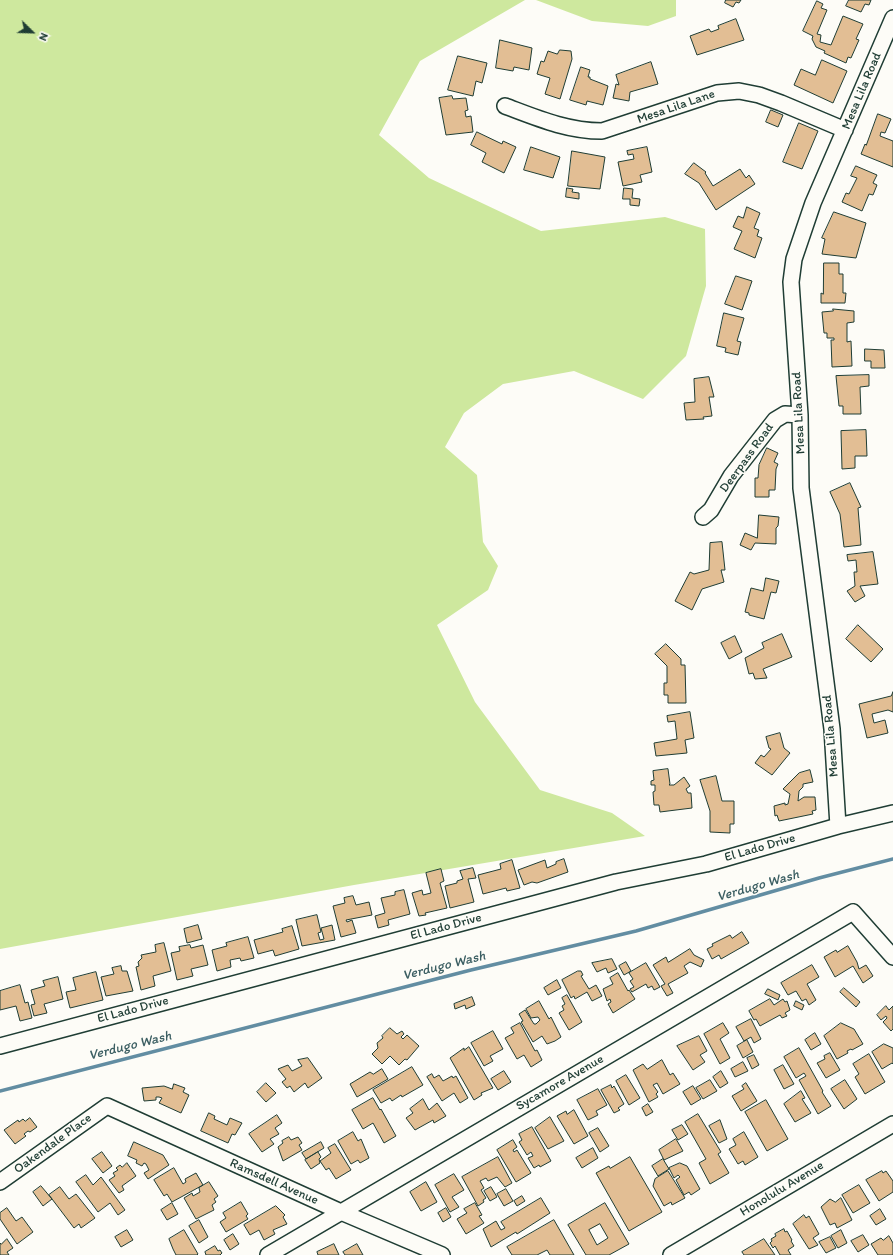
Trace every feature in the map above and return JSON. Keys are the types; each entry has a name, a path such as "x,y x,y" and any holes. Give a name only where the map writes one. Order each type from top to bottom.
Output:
{"street":[{"name":"Mesa Lila Road","path":"838,826 832,729 801,488 800,415 791,282 794,259 813,203 893,18"},
{"name":"Mesa Lila Lane","path":"505,106 554,125 584,131 602,131 717,93 739,91 759,95 781,103 845,130"},
{"name":"Deerpass Road","path":"703,517 711,510 731,476 775,420 786,414 800,415"},
{"name":"El Lado Drive","path":"0,1046 616,882 706,864 838,826 893,813"},
{"name":"Sycamore Avenue","path":"268,1255 853,912 893,957"},
{"name":"Ramsdell Avenue","path":"107,1106 341,1212 442,1255"},
{"name":"Oakendale Place","path":"0,1182 107,1106"},
{"name":"Honolulu Avenue","path":"671,1255 893,1124"}],"green space":[{"path":"0,0 525,0 420,61 379,135 429,178 541,231 665,217 705,229 706,286 686,356 643,399 574,371 503,384 464,413 445,447 477,475 483,542 498,566 488,590 437,625 475,702 540,790 612,813 645,836 354,885 0,949"},
{"path":"536,0 676,0 676,16 648,26 592,21"}],"building":[{"path":"726,0 741,0 739,3 736,2 733,7 725,3"},
{"path":"849,0 871,0 869,5 865,4 861,12 846,6"},
{"path":"817,1 823,4 821,8 827,10 817,34 821,35 820,42 831,45 843,16 863,24 856,39 859,40 851,58 848,57 846,63 824,53 825,51 816,47 812,39 813,36 803,31"},
{"path":"736,19 744,40 697,55 690,36 709,29 711,32 719,29 718,26"},
{"path":"500,40 532,48 529,70 514,67 513,71 496,68"},
{"path":"560,50 571,51 572,59 560,99 545,94 550,78 537,74 541,61 544,62 548,51 557,54"},
{"path":"458,56 487,63 482,83 476,81 473,96 448,90"},
{"path":"822,60 847,71 833,103 794,85 801,69 815,75"},
{"path":"651,62 658,84 630,92 629,101 613,98 616,84 619,85 616,75"},
{"path":"581,67 590,70 588,77 590,77 590,79 608,86 603,105 587,101 586,105 570,100"},
{"path":"452,96 453,99 466,98 468,110 465,111 466,117 471,116 473,132 446,135 439,98"},
{"path":"771,110 783,115 778,127 766,122"},
{"path":"878,114 891,119 885,133 881,132 880,136 893,141 893,167 861,154"},
{"path":"799,123 818,131 802,169 783,162"},
{"path":"477,132 502,144 503,141 516,147 504,173 482,162 486,153 471,145"},
{"path":"531,147 560,157 553,178 524,170"},
{"path":"647,147 652,172 640,175 642,182 623,186 618,162 634,159 633,154 628,155 627,151"},
{"path":"572,151 605,157 600,189 568,186"},
{"path":"694,163 706,172 705,173 713,186 740,169 746,178 749,175 755,184 716,210 699,183 685,174"},
{"path":"856,166 877,175 873,183 877,185 873,195 869,194 862,211 842,202 846,193 849,194 857,178 851,176"},
{"path":"567,188 573,189 572,192 579,193 579,199 566,197"},
{"path":"624,188 633,189 632,198 640,199 639,206 630,205 630,199 623,199"},
{"path":"747,207 760,213 754,228 759,230 757,236 762,238 755,258 734,249 742,231 733,227 738,216 743,218"},
{"path":"834,212 866,223 856,258 822,254 825,239 822,238"},
{"path":"824,263 839,263 839,274 843,274 843,293 846,293 845,303 821,303 821,293 823,294"},
{"path":"736,276 752,281 742,310 725,304"},
{"path":"833,309 854,311 854,322 847,323 847,342 851,341 852,366 832,367 831,340 834,340 834,338 827,338 827,333 824,333 822,312 833,311"},
{"path":"724,313 744,318 737,341 741,342 738,355 725,352 726,348 717,346"},
{"path":"865,349 884,350 885,368 871,368 871,361 865,361"},
{"path":"869,375 869,386 860,387 861,414 843,414 843,406 839,406 836,376"},
{"path":"709,377 714,397 709,397 712,416 703,417 704,419 686,420 684,403 695,402 694,379"},
{"path":"866,430 867,456 855,456 855,468 842,469 841,431"},
{"path":"767,448 778,453 774,462 778,464 776,469 775,490 769,490 769,497 755,497 755,478 758,478 759,465"},
{"path":"850,483 861,507 858,508 861,545 844,547 840,514 830,492"},
{"path":"759,515 779,517 778,526 776,528 776,544 755,543 751,550 740,545 745,533 757,538"},
{"path":"722,542 725,570 721,570 724,582 702,589 692,610 675,601 690,572 694,574 709,570 710,543"},
{"path":"873,552 878,584 860,586 865,596 855,602 847,591 855,586 854,572 857,572 856,560 848,561 847,555"},
{"path":"766,578 779,581 776,593 771,592 764,619 749,615 749,613 745,612 751,588 763,591"},
{"path":"858,625 883,649 871,662 846,639"},
{"path":"782,634 792,657 763,669 767,678 755,679 753,673 749,674 745,658 764,648 762,643"},
{"path":"735,636 742,652 729,659 721,643"},
{"path":"666,644 681,659 681,665 685,665 686,703 668,703 668,695 664,695 664,683 667,683 667,666 655,654"},
{"path":"893,692 893,712 888,710 872,714 874,723 885,720 888,733 867,738 859,704 891,696"},
{"path":"690,712 694,738 685,740 687,753 656,756 654,743 677,739 675,721 668,722 667,716"},
{"path":"780,733 784,748 790,753 772,775 755,763 761,755 764,757 771,749 769,748 766,737"},
{"path":"668,769 669,785 674,785 684,777 690,786 686,789 688,793 691,793 692,808 660,812 659,805 654,805 653,792 655,791 655,785 651,785 651,781 654,780 653,771"},
{"path":"810,770 813,782 803,784 803,787 799,791 798,801 804,797 815,797 816,810 812,811 813,814 779,821 777,815 775,816 774,806 785,803 785,805 788,804 790,794 783,789 799,773"},
{"path":"716,776 722,801 734,801 734,824 730,824 730,833 710,832 710,811 700,780"},
{"path":"564,859 568,872 537,883 532,882 524,885 518,870 545,860 547,868"},
{"path":"512,860 520,888 507,891 506,888 483,894 478,875 501,869 500,864"},
{"path":"473,868 476,878 468,879 474,902 450,908 445,886 457,883 457,881 463,879 460,871"},
{"path":"441,869 444,881 440,883 447,908 425,913 426,915 419,916 412,893 422,890 423,895 431,893 426,873"},
{"path":"404,890 410,914 388,920 389,925 378,928 375,916 385,913 381,898 395,895 395,892"},
{"path":"353,896 356,905 369,902 372,915 346,920 347,922 352,920 356,933 341,937 333,906 345,903 344,898"},
{"path":"317,915 321,932 318,933 320,940 324,939 321,928 332,925 335,940 302,946 296,920"},
{"path":"198,925 202,939 187,943 184,929"},
{"path":"292,926 299,949 275,956 273,950 258,954 254,940 283,932 282,929"},
{"path":"742,932 749,943 721,959 719,955 712,959 707,949 713,946 712,944 730,935 732,938"},
{"path":"248,937 254,958 241,961 240,958 230,960 231,967 217,971 212,950 227,946 226,943"},
{"path":"164,943 171,971 153,976 155,986 141,990 136,967 139,966 138,962 142,958 141,955 156,952 155,945"},
{"path":"190,945 191,948 203,945 208,965 191,969 193,976 177,980 171,953 180,951 179,947"},
{"path":"848,946 857,962 859,969 866,965 873,976 863,983 853,966 835,977 824,957 836,950 837,952"},
{"path":"690,949 694,955 704,960 701,967 690,962 684,966 688,973 668,984 673,993 667,996 661,986 665,984 653,965 666,957 668,962"},
{"path":"612,959 617,969 608,973 606,968 597,972 592,963"},
{"path":"626,962 631,971 624,975 619,966"},
{"path":"646,963 660,987 654,990 652,986 648,988 646,984 632,992 630,989 634,987 630,981 633,979 629,973"},
{"path":"812,965 819,977 807,984 816,1000 809,1005 806,999 802,1001 796,991 788,995 781,983"},
{"path":"121,966 122,971 127,971 133,991 106,996 101,977 114,974 112,968"},
{"path":"578,971 581,971 583,975 581,976 589,989 596,985 602,996 592,1001 587,992 575,999 574,996 571,998 562,980"},
{"path":"96,972 103,1000 70,1008 66,992 76,990 73,978"},
{"path":"618,973 628,991 629,990 635,999 613,1013 608,1004 611,1002 610,999 607,1001 603,989 613,984 610,978"},
{"path":"58,977 63,999 44,1004 47,1013 34,1016 31,1005 35,1004 31,990 45,986 43,981"},
{"path":"557,980 561,988 548,995 544,988"},
{"path":"20,985 25,1003 28,1002 32,1018 20,1021 16,1006 0,1010 0,991"},
{"path":"844,988 860,1002 856,1007 840,992"},
{"path":"768,989 780,995 778,1000 765,994"},
{"path":"567,995 582,1022 569,1030 559,1013 564,1010 562,1006 565,1004 562,998"},
{"path":"472,997 475,1005 466,1009 465,1005 455,1009 454,1004"},
{"path":"770,999 774,1005 783,999 785,1002 787,1001 790,1010 785,1013 787,1016 782,1018 780,1015 760,1026 756,1019 754,1020 749,1011"},
{"path":"539,1001 549,1019 551,1017 561,1037 547,1044 542,1036 533,1042 521,1022 523,1021 519,1014 525,1010 534,1024 536,1024 540,1020 538,1017 531,1018 526,1009"},
{"path":"796,1001 804,1005 802,1010 794,1006"},
{"path":"886,1006 889,1010 893,1006 893,1029 891,1031 883,1022 887,1018 886,1016 881,1020 877,1015"},
{"path":"751,1019 761,1039 754,1043 751,1037 744,1041 736,1027"},
{"path":"520,1023 535,1051 537,1050 542,1060 531,1067 524,1055 517,1059 505,1038 514,1033 511,1028"},
{"path":"723,1023 729,1033 720,1039 730,1058 720,1064 704,1034"},
{"path":"841,1023 854,1029 863,1044 847,1051 848,1053 837,1059 824,1036"},
{"path":"390,1028 397,1034 402,1031 404,1034 401,1037 403,1039 407,1035 419,1046 407,1060 405,1059 399,1065 390,1056 382,1064 372,1054 378,1048 377,1043 383,1038 382,1036"},
{"path":"493,1031 503,1049 490,1056 493,1061 484,1066 471,1043"},
{"path":"815,1033 821,1044 811,1050 805,1040"},
{"path":"699,1036 707,1051 700,1055 705,1062 693,1070 677,1046"},
{"path":"747,1040 753,1052 743,1058 737,1046"},
{"path":"884,1044 893,1048 893,1064 892,1063 882,1069 872,1052"},
{"path":"469,1047 493,1088 481,1093 482,1095 474,1100 450,1058 464,1048 464,1050"},
{"path":"799,1048 831,1106 818,1114 799,1080 806,1076 804,1073 796,1078 784,1057"},
{"path":"830,1053 840,1070 826,1078 817,1063 825,1059 824,1056"},
{"path":"869,1054 885,1082 865,1094 855,1077 859,1074 853,1064"},
{"path":"754,1055 759,1065 752,1069 747,1058"},
{"path":"308,1058 322,1078 308,1088 305,1083 294,1092 290,1086 287,1088 282,1082 286,1079 278,1069 288,1065 292,1071 302,1066 298,1060"},
{"path":"662,1060 670,1075 673,1073 680,1084 663,1094 657,1083 653,1085 658,1092 656,1094 658,1097 649,1102 633,1070 643,1064 647,1069"},
{"path":"743,1062 748,1071 735,1077 731,1069"},
{"path":"783,1065 794,1084 784,1089 774,1070"},
{"path":"412,1067 423,1085 402,1097 401,1095 392,1101 390,1098 381,1103 373,1090"},
{"path":"382,1069 388,1079 357,1097 350,1084 370,1072 373,1074"},
{"path":"504,1071 511,1082 498,1090 491,1079"},
{"path":"721,1071 728,1083 720,1088 713,1077"},
{"path":"432,1074 434,1078 439,1075 443,1081 452,1076 453,1078 456,1076 468,1098 460,1103 454,1093 442,1101 427,1077"},
{"path":"626,1075 640,1098 629,1105 616,1081"},
{"path":"710,1080 717,1091 703,1099 696,1088"},
{"path":"845,1080 857,1099 844,1109 831,1089"},
{"path":"266,1083 276,1093 266,1102 257,1092"},
{"path":"746,1083 757,1101 741,1111 732,1096 744,1089 742,1086"},
{"path":"174,1084 185,1088 183,1092 189,1095 181,1113 159,1103 162,1098 159,1097 156,1097 156,1100 144,1101 142,1088 164,1086 172,1089"},
{"path":"611,1085 612,1088 614,1086 624,1104 618,1108 620,1110 614,1113 601,1090"},
{"path":"693,1086 701,1099 691,1105 683,1092"},
{"path":"598,1089 607,1105 596,1111 598,1115 588,1120 577,1100"},
{"path":"801,1091 805,1098 802,1099 811,1113 795,1122 784,1104"},
{"path":"373,1098 396,1136 384,1143 373,1123 363,1129 352,1110"},
{"path":"423,1099 429,1110 437,1103 446,1116 434,1123 433,1120 415,1130 406,1118 413,1113 410,1109"},
{"path":"766,1100 788,1139 767,1151 745,1112"},
{"path":"648,1104 653,1112 646,1116 642,1108"},
{"path":"574,1110 588,1136 574,1144 557,1116 566,1111 567,1114"},
{"path":"209,1113 215,1116 214,1119 227,1125 230,1118 242,1123 235,1135 232,1134 228,1143 201,1131"},
{"path":"698,1114 721,1152 718,1154 729,1173 710,1184 699,1163 706,1159 685,1122"},
{"path":"277,1115 282,1123 275,1128 279,1134 270,1139 274,1144 262,1152 249,1134"},
{"path":"550,1117 564,1141 548,1149 535,1128"},
{"path":"30,1118 37,1127 24,1134 26,1136 15,1144 4,1130 18,1120 19,1122 23,1119 25,1121"},
{"path":"720,1120 727,1139 719,1143 709,1126"},
{"path":"682,1125 688,1134 678,1140 672,1130"},
{"path":"532,1127 551,1161 540,1167 539,1165 534,1168 528,1158 533,1156 531,1152 527,1155 519,1142 522,1140 519,1134"},
{"path":"598,1128 609,1146 600,1152 589,1133"},
{"path":"353,1132 358,1141 361,1139 369,1158 360,1163 358,1160 351,1164 338,1141"},
{"path":"744,1132 758,1157 745,1165 743,1161 738,1164 729,1149 736,1145 733,1139"},
{"path":"289,1137 291,1140 298,1137 302,1143 299,1145 302,1150 283,1161 278,1147 283,1143 282,1141"},
{"path":"676,1139 683,1151 664,1160 659,1150"},
{"path":"513,1140 517,1147 513,1150 514,1152 517,1150 531,1173 516,1182 497,1150"},
{"path":"134,1142 163,1155 169,1165 148,1179 144,1173 149,1170 146,1164 144,1163 142,1166 136,1163 137,1160 128,1156"},
{"path":"321,1142 324,1148 306,1159 302,1153"},
{"path":"335,1144 351,1170 336,1179 329,1168 326,1170 320,1161 331,1153 328,1148"},
{"path":"593,1148 598,1158 582,1168 576,1158"},
{"path":"102,1152 112,1166 103,1173 92,1159"},
{"path":"318,1152 321,1157 319,1159 320,1163 311,1169 305,1160"},
{"path":"498,1157 512,1183 505,1187 497,1177 488,1181 486,1178 480,1181 484,1188 481,1190 486,1198 483,1200 484,1202 478,1206 462,1177"},
{"path":"630,1157 662,1212 629,1231 596,1173 609,1166 610,1168"},
{"path":"663,1159 669,1169 658,1176 652,1166"},
{"path":"127,1163 136,1176 122,1186 124,1190 119,1193 109,1180 115,1176 113,1173 118,1170 116,1168 120,1165 122,1167"},
{"path":"680,1163 687,1166 700,1189 691,1195 689,1192 684,1195 676,1180 680,1177 678,1175 674,1178 669,1168"},
{"path":"174,1168 183,1184 186,1182 185,1179 196,1173 203,1185 172,1202 167,1194 164,1196 154,1180"},
{"path":"668,1171 685,1198 672,1205 671,1202 664,1206 653,1186 655,1179"},
{"path":"882,1171 883,1173 886,1171 893,1181 893,1192 879,1201 866,1180"},
{"path":"454,1174 464,1190 452,1197 459,1207 450,1212 435,1185"},
{"path":"86,1175 93,1185 101,1177 125,1210 118,1215 110,1203 98,1212 76,1182"},
{"path":"209,1182 218,1196 214,1199 216,1202 212,1205 214,1210 196,1219 184,1198 192,1193 193,1196 200,1192 199,1188"},
{"path":"426,1182 437,1202 421,1211 410,1192"},
{"path":"859,1185 870,1203 853,1213 842,1195"},
{"path":"41,1186 52,1199 43,1206 33,1192"},
{"path":"60,1187 69,1199 76,1194 95,1218 81,1228 79,1224 74,1228 49,1195"},
{"path":"491,1187 497,1197 490,1201 484,1191"},
{"path":"506,1189 513,1201 504,1206 497,1194"},
{"path":"522,1196 525,1201 517,1206 514,1201"},
{"path":"541,1198 550,1213 517,1234 516,1232 491,1247 483,1229 496,1221 501,1230 505,1228 501,1222"},
{"path":"841,1198 852,1220 837,1228 835,1223 830,1225 821,1207 830,1199 835,1202"},
{"path":"241,1202 248,1214 246,1216 248,1219 226,1232 220,1222 226,1218 223,1213"},
{"path":"172,1203 178,1214 167,1220 161,1210"},
{"path":"475,1203 482,1215 479,1216 484,1223 466,1234 457,1219 467,1213 464,1209"},
{"path":"605,1203 629,1244 609,1255 586,1255 568,1225","holes":["600,1224 608,1238 597,1245 589,1230"]},
{"path":"276,1206 285,1215 283,1217 287,1224 273,1230 275,1234 264,1240 259,1230 250,1235 244,1225"},
{"path":"7,1208 16,1221 22,1217 33,1232 17,1244 0,1219 0,1213"},
{"path":"446,1208 451,1217 443,1222 438,1213"},
{"path":"880,1209 886,1219 876,1225 870,1216"},
{"path":"804,1215 806,1218 809,1216 819,1234 813,1238 818,1245 809,1249 793,1224"},
{"path":"199,1220 208,1237 199,1243 189,1226"},
{"path":"554,1220 574,1255 550,1255 547,1250 537,1255 512,1255 507,1247"},
{"path":"784,1229 785,1232 787,1231 794,1246 788,1250 791,1255 780,1255 775,1246 773,1248 770,1243 772,1241 771,1239 776,1236 775,1234"},
{"path":"127,1230 133,1240 121,1247 115,1237"},
{"path":"184,1230 198,1254 197,1255 176,1255 169,1239"},
{"path":"841,1230 847,1243 838,1248 831,1236"},
{"path":"233,1234 239,1244 230,1250 224,1240"},
{"path":"863,1235 869,1245 858,1252 851,1241"},
{"path":"889,1236 893,1243 893,1255 878,1255 871,1244 881,1238 883,1240"},
{"path":"830,1237 836,1248 826,1253 819,1242"},
{"path":"7,1239 13,1248 7,1252 9,1255 0,1255 0,1243 1,1244"},
{"path":"764,1239 775,1255 744,1255 742,1252"},
{"path":"334,1244 339,1255 318,1255 317,1252"},
{"path":"357,1244 363,1255 345,1255 343,1252"},
{"path":"215,1246 218,1251 220,1250 222,1253 220,1255 206,1255 205,1252"}],"waterway":[{"name":"Verdugo Wash","path":"0,1091 471,970 636,931 819,878 893,859"}]}
